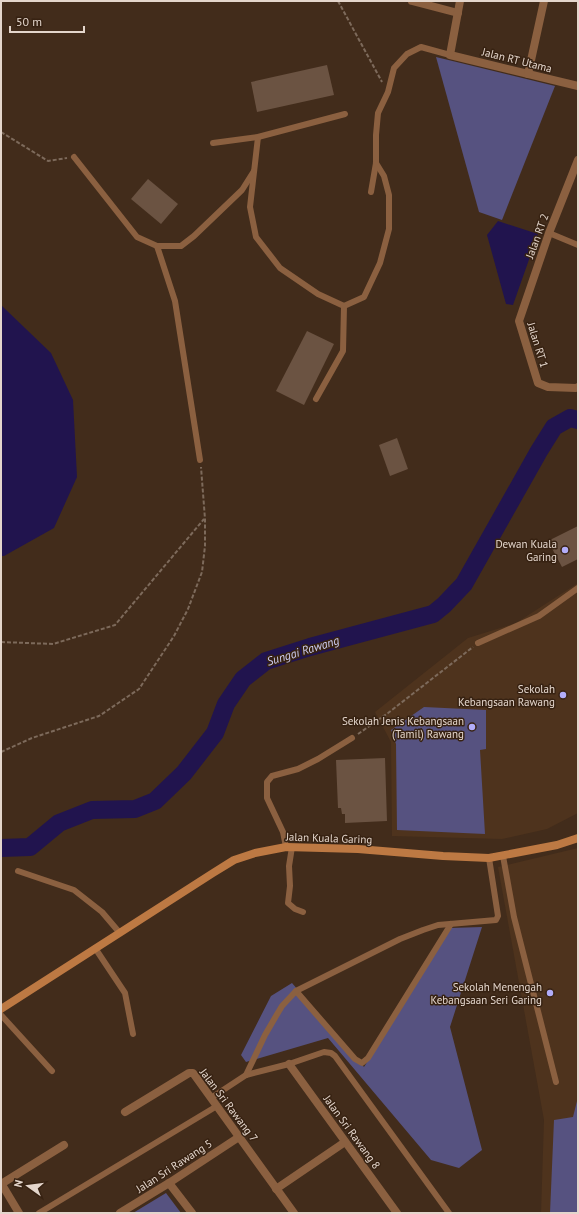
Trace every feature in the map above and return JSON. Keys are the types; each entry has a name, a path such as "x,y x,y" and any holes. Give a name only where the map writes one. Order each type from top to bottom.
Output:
{"street":[{"path":"412,1 458,13"},
{"path":"450,55 460,1"},
{"path":"528,74 544,1"},
{"name":"Jalan RT Utama","path":"450,55 578,86"},
{"name":"Jalan RT 2","path":"519,321 549,233 578,160"},
{"name":"Jalan RT 1","path":"519,321 538,383 548,388 578,387"},
{"name":"Jalan Kuala Garing","path":"1,1009 119,932 234,860 255,853 289,847 358,849 489,858 557,845 578,838"},
{"name":"Jalan Sri Rawang 8","path":"289,1064 397,1213"},
{"name":"Jalan Sri Rawang 7","path":"126,1112 189,1073 193,1073 294,1213"},
{"name":"Jalan Sri Rawang 5","path":"120,1213 239,1137"},
{"path":"276,1189 345,1142"},
{"path":"19,1213 1,1184 64,1145"},
{"path":"169,1183 192,1213"}],"lane":[{"path":"371,192 376,163 378,113 388,92 394,68 407,54 421,47 450,55"},
{"path":"213,143 258,137 345,114"},
{"path":"258,137 250,207 256,237 280,268 318,294 344,306 364,297 380,264 389,229 388,195 384,176 376,163"},
{"path":"74,157 137,237 157,246 181,246 194,236 242,190 254,171"},
{"path":"549,233 578,245"},
{"path":"157,246 175,301 200,460"},
{"path":"316,399 343,351 344,306"},
{"path":"478,643 539,616 578,588"},
{"path":"303,912 295,909 288,903 290,886 289,847 267,798 267,782 272,776 298,769 318,759 352,738"},
{"path":"503,856 514,918 556,1082"},
{"path":"246,1075 276,1016 282,1006 296,991 400,939 438,925 496,920 498,916 489,858"},
{"path":"18,871 74,890 102,912 119,932"},
{"path":"296,991 355,1059 362,1063 368,1058 451,924"},
{"path":"95,948 125,993 132,1034"},
{"path":"1,1015 52,1071"},
{"path":"211,1098 246,1075 289,1064 324,1052 331,1053 335,1056 449,1213"},
{"path":"39,1213 217,1106"}],"path":[{"path":"338,1 388,92"},
{"path":"1,132 48,161 74,157"},
{"path":"1,752 32,738 98,716 139,689 174,636 188,609 202,572 205,546 205,519 200,460"},
{"path":"1,642 53,644 115,625 205,519"},
{"path":"352,738 393,709 478,643"}],"shaded area":[{"path":"436,57 555,86 502,220 479,212"},
{"path":"498,221 538,234 513,305 506,304 487,235"},
{"path":"1,305 51,353 73,400 77,477 54,528 4,556 1,556"},
{"name":"Sekolah Jenis Kebangsaan (Tamil) Rawang","path":"578,583 578,813 547,829 502,839 392,836 391,742 375,712 468,638 516,623"},
{"path":"424,707 486,710 486,749 480,750 485,834 397,830 396,744 391,730"},
{"name":"Sekolah Menengah Kebangsaan Seri Garing","path":"578,848 578,1213 541,1213 544,1120 498,867"},
{"path":"482,927 450,1027 482,1150 459,1168 431,1160 328,1038 246,1062 241,1055 271,996 292,983 364,1067 450,928"},
{"path":"578,1097 578,1213 550,1213 554,1120 573,1117"},
{"path":"166,1193 181,1213 133,1213"}],"building":[{"path":"327,65 334,95 257,112 251,82"},
{"path":"148,179 178,204 161,224 131,199"},
{"path":"307,331 334,344 304,405 276,391"},
{"path":"397,438 408,469 390,476 379,445"},
{"name":"Dewan Kuala Garing","path":"578,526 578,559 562,567 548,541"},
{"path":"385,758 387,821 345,823 345,814 342,814 341,808 338,808 336,760"}],"waterway":[{"name":"Sungai Rawang","path":"1,848 30,847 59,823 92,810 135,809 155,801 184,773 215,733 226,704 243,679 266,661 310,647 433,614 464,584 554,427 570,418 578,420"}],"place":[{"name":"Dewan Kuala Garing","path":"565,550"},
{"name":"Sekolah Kebangsaan Rawang","path":"563,695"},
{"name":"Sekolah Jenis Kebangsaan (Tamil) Rawang","path":"472,727"},
{"name":"Sekolah Menengah Kebangsaan Seri Garing","path":"550,993"}]}
